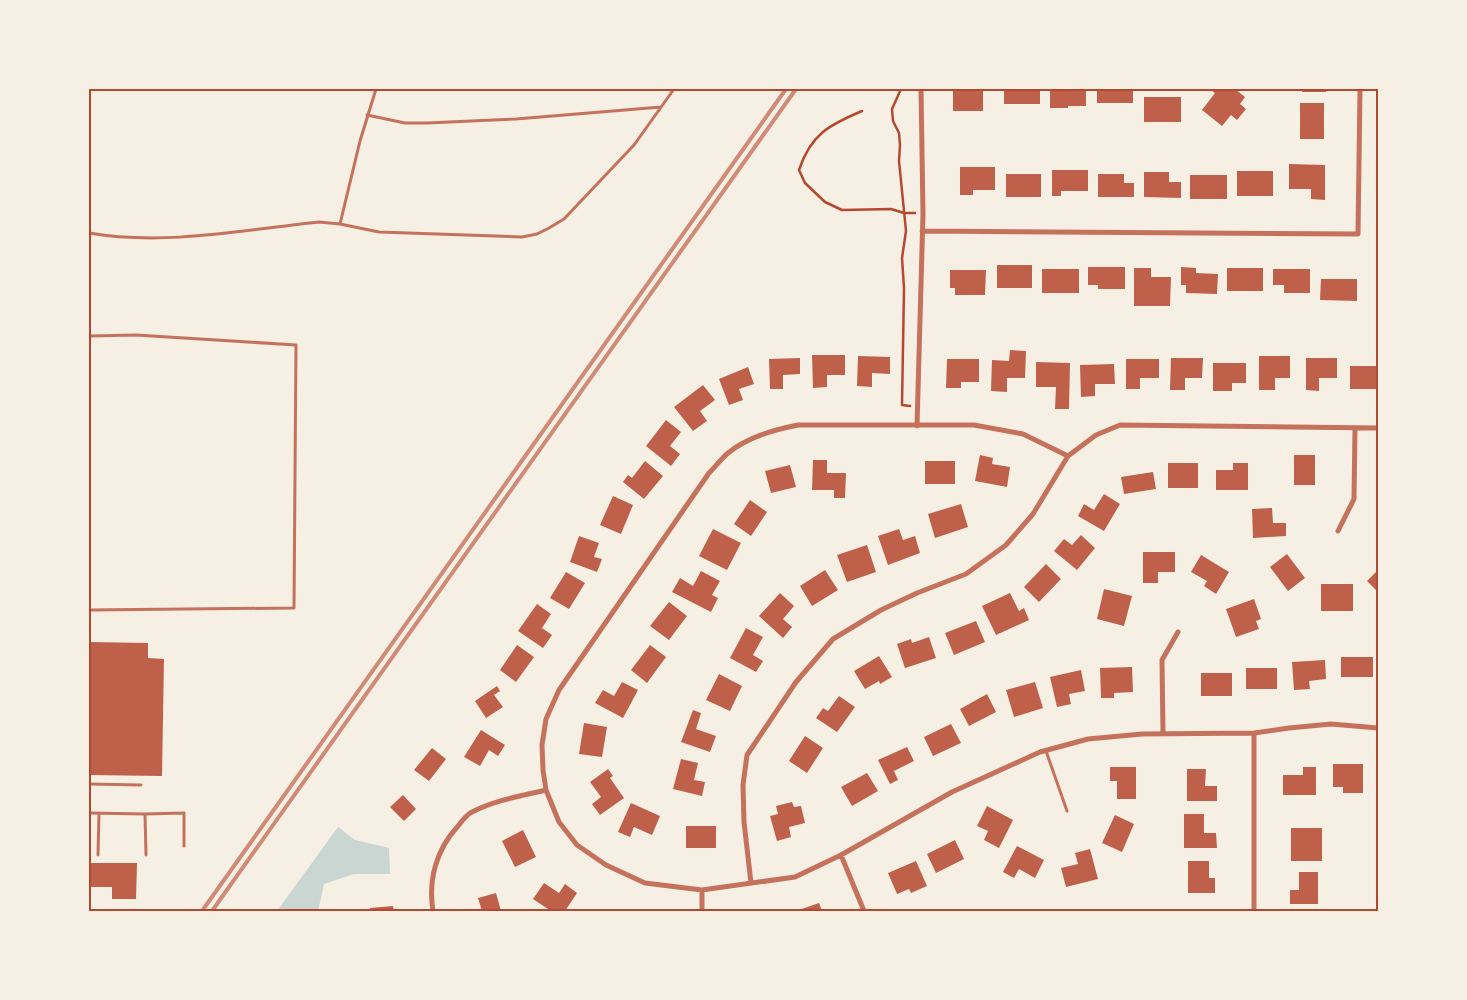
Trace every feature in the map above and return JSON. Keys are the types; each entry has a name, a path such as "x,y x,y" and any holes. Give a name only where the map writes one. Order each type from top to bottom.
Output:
{"street":[{"path":"917,426 923,214 921,89"},
{"path":"922,231 1358,234 1360,89"},
{"path":"1068,456 1023,434 974,425 798,425 771,431 750,440 728,453 709,473 560,690 546,719 542,745 543,770 546,790 559,822 577,845 606,865 645,883 702,890 795,876 842,855 952,792 1046,750 1088,738 1163,734 1254,734 1331,724 1378,728"},
{"path":"751,883 744,822 743,794 747,755 796,682 833,639 881,610 917,593 966,574 1006,545 1033,514 1068,456 1096,435 1120,425 1378,428"},
{"path":"1338,531 1354,499 1355,428"},
{"path":"1163,734 1162,660 1178,632"},
{"path":"1254,734 1254,911"},
{"path":"433,911 430,894 434,866 448,837 464,819 470,813 502,800 546,790"},
{"path":"842,855 864,911"},
{"path":"702,890 702,911"}],"lane":[{"path":"340,224 360,141 376,89"},
{"path":"89,233 134,239 166,239 319,222 379,232 522,237 537,234 564,219 634,145 674,89"},
{"path":"367,115 405,123 427,123 516,119 661,107"},
{"path":"89,336 136,335 296,345 294,608 89,610"},
{"path":"1046,750 1067,811"},
{"path":"89,784 141,784"},
{"path":"89,813 184,813 184,846"},
{"path":"98,855 99,813"},
{"path":"145,814 146,855"}],"path":[{"path":"901,89 892,109 893,121 899,133 899,161 906,231 902,258 904,288 902,405 919,408"},
{"path":"862,111 825,129 807,150 799,170 804,183 825,202 842,210 891,209 904,213 923,214"}],"shaded area":[{"path":"338,827 355,840 389,848 390,874 354,874 324,884 318,911 277,911"}],"building":[{"path":"953,89 983,89 983,111 953,111"},
{"path":"1004,89 1040,89 1040,104 1004,104"},
{"path":"1050,89 1086,89 1086,106 1050,108"},
{"path":"1097,89 1133,89 1133,103 1097,103"},
{"path":"1209,89 1235,89 1245,97 1240,104 1246,109 1237,120 1231,115 1222,126 1202,110 1215,93"},
{"path":"1302,89 1326,89 1326,92 1302,92"},
{"path":"1144,97 1181,97 1181,122 1144,122"},
{"path":"1300,103 1324,103 1324,139 1300,139"},
{"path":"1289,164 1325,165 1325,200 1311,199 1311,189 1289,189"},
{"path":"960,167 995,167 995,190 973,190 973,195 960,195"},
{"path":"1052,170 1088,170 1088,191 1061,191 1061,196 1052,196"},
{"path":"1237,171 1273,171 1273,196 1237,196"},
{"path":"1144,172 1169,172 1169,182 1181,182 1181,198 1144,197"},
{"path":"1006,174 1041,174 1041,197 1006,197"},
{"path":"1098,174 1124,174 1124,183 1134,183 1134,197 1098,197"},
{"path":"1190,175 1227,175 1227,199 1190,199"},
{"path":"997,265 1032,265 1032,288 997,288"},
{"path":"1088,267 1125,267 1125,289 1098,289 1098,285 1088,285"},
{"path":"1181,267 1196,268 1196,273 1218,274 1217,294 1186,293 1186,285 1181,285"},
{"path":"1134,268 1151,268 1151,277 1171,277 1170,306 1134,306"},
{"path":"1227,268 1263,268 1263,291 1227,291"},
{"path":"1042,269 1079,269 1079,293 1042,293"},
{"path":"1273,269 1310,269 1310,293 1284,293 1284,285 1273,285"},
{"path":"950,270 986,270 985,295 955,295 955,288 950,288"},
{"path":"1321,279 1357,279 1357,301 1320,300"},
{"path":"1010,350 1026,351 1025,378 1007,378 1007,392 991,391 992,360 1009,361"},
{"path":"812,355 845,355 845,375 827,375 827,387 813,388"},
{"path":"858,356 890,357 890,374 872,373 872,387 857,386"},
{"path":"1259,356 1290,356 1290,378 1275,378 1275,390 1259,390"},
{"path":"800,358 800,374 783,375 783,389 770,389 769,359"},
{"path":"1171,358 1203,358 1202,378 1185,378 1185,390 1170,390"},
{"path":"1306,358 1337,358 1337,378 1319,378 1319,391 1306,390"},
{"path":"947,359 979,359 979,382 961,382 961,388 946,388"},
{"path":"1126,359 1159,359 1159,378 1140,378 1140,389 1126,389"},
{"path":"1036,362 1070,363 1069,409 1055,409 1056,387 1036,387"},
{"path":"1213,363 1246,363 1246,383 1232,383 1232,391 1213,391"},
{"path":"1114,364 1115,384 1095,384 1095,396 1081,397 1080,365"},
{"path":"1350,366 1378,366 1378,389 1350,389"},
{"path":"748,367 754,384 739,389 743,400 729,405 719,379"},
{"path":"703,385 715,400 700,411 707,421 693,431 674,407"},
{"path":"666,420 681,432 670,446 680,454 671,466 646,446"},
{"path":"980,455 993,458 992,464 1010,467 1007,487 975,481"},
{"path":"1294,455 1315,455 1315,485 1294,485"},
{"path":"813,460 827,460 827,473 846,473 845,498 834,498 834,490 812,490"},
{"path":"645,461 663,476 644,499 623,482 628,475 632,478"},
{"path":"925,461 955,461 955,484 925,484"},
{"path":"1168,463 1198,463 1198,488 1168,488"},
{"path":"1233,463 1248,463 1248,490 1216,490 1216,470 1233,470"},
{"path":"790,465 796,487 771,493 765,471"},
{"path":"1153,472 1156,489 1124,494 1121,477"},
{"path":"1104,494 1120,504 1104,531 1078,516 1084,504 1094,510"},
{"path":"613,496 633,505 621,534 600,525"},
{"path":"750,500 767,512 751,536 734,524"},
{"path":"961,504 968,527 935,538 928,514"},
{"path":"1272,508 1273,523 1286,523 1286,536 1253,538 1252,509"},
{"path":"713,529 741,543 727,570 699,556"},
{"path":"899,529 903,540 915,536 920,553 888,565 878,536"},
{"path":"1081,535 1095,548 1077,570 1054,551 1064,539 1072,545"},
{"path":"579,536 599,543 594,557 602,559 597,572 570,562"},
{"path":"867,545 876,572 847,582 837,555"},
{"path":"1143,552 1175,552 1175,572 1158,572 1158,583 1143,583"},
{"path":"1287,554 1305,578 1288,591 1270,567"},
{"path":"1201,555 1229,572 1216,594 1204,586 1207,581 1191,572"},
{"path":"1046,564 1061,579 1039,602 1024,587"},
{"path":"825,570 838,590 812,606 800,586"},
{"path":"1378,570 1378,592 1367,581"},
{"path":"701,571 720,581 712,595 718,598 711,612 672,592 680,578 693,586"},
{"path":"566,572 585,583 569,609 550,598"},
{"path":"1321,584 1353,584 1353,611 1321,611"},
{"path":"1104,589 1132,596 1124,626 1097,619"},
{"path":"780,593 794,606 783,619 792,627 783,638 759,616"},
{"path":"1010,593 1019,611 1024,608 1029,620 996,635 982,606"},
{"path":"1254,599 1261,619 1256,621 1259,629 1236,637 1226,609"},
{"path":"669,602 687,616 669,640 650,626"},
{"path":"537,604 551,614 542,628 552,635 543,648 518,631"},
{"path":"976,621 985,642 954,655 945,633"},
{"path":"746,628 763,637 753,655 763,661 756,672 730,658"},
{"path":"929,637 936,658 905,668 897,644 911,639 912,643"},
{"path":"89,642 148,643 148,658 164,659 162,776 89,775"},
{"path":"517,645 534,657 516,682 500,670"},
{"path":"650,645 666,657 647,683 631,670"},
{"path":"879,656 892,677 880,684 879,681 865,689 854,671"},
{"path":"1341,657 1373,657 1373,677 1341,677"},
{"path":"1325,660 1326,679 1309,681 1310,689 1294,690 1292,662"},
{"path":"1132,667 1133,692 1114,693 1114,698 1101,698 1100,668"},
{"path":"1246,668 1277,668 1277,689 1246,689"},
{"path":"1081,670 1085,691 1069,694 1071,704 1057,707 1050,677"},
{"path":"1201,673 1232,673 1232,696 1201,696"},
{"path":"719,674 742,686 730,711 706,700"},
{"path":"622,682 638,690 623,718 595,703 603,690 614,696"},
{"path":"1035,682 1043,708 1014,717 1006,690"},
{"path":"497,686 500,691 494,695 503,707 486,718 475,701"},
{"path":"987,694 996,712 969,726 960,709"},
{"path":"839,696 855,707 837,732 816,718 823,708 828,711"},
{"path":"693,710 701,713 696,729 716,736 710,752 681,742"},
{"path":"584,723 607,727 602,757 579,754"},
{"path":"951,724 961,743 933,756 924,737"},
{"path":"481,730 505,745 498,756 489,750 480,766 464,757"},
{"path":"805,736 823,748 807,773 789,761"},
{"path":"907,747 914,761 894,771 898,780 890,784 878,760"},
{"path":"432,748 446,759 429,781 414,770"},
{"path":"681,759 698,763 694,780 705,782 702,796 673,789"},
{"path":"1333,764 1363,764 1363,793 1343,793 1343,787 1333,787"},
{"path":"1110,767 1136,767 1136,799 1117,799 1117,781 1110,781"},
{"path":"1303,767 1316,767 1316,795 1283,795 1283,775 1303,775"},
{"path":"608,769 613,776 610,778 624,798 600,815 592,804 601,797 590,782"},
{"path":"1187,769 1206,769 1205,786 1217,786 1217,801 1187,801"},
{"path":"867,773 878,791 852,806 841,787"},
{"path":"403,795 416,809 404,821 390,807"},
{"path":"792,802 794,807 801,806 805,823 789,827 791,837 777,841 770,816 778,814 776,806"},
{"path":"631,803 660,816 652,835 634,827 630,837 618,832"},
{"path":"987,806 1013,820 999,848 984,840 988,831 977,826"},
{"path":"1184,814 1204,814 1204,833 1216,833 1217,848 1184,848"},
{"path":"1115,815 1134,824 1122,852 1102,843"},
{"path":"686,826 716,826 716,848 686,848"},
{"path":"1291,828 1322,828 1322,861 1291,861"},
{"path":"523,830 536,857 515,867 502,841"},
{"path":"955,840 964,859 936,873 927,854"},
{"path":"1017,846 1044,860 1035,878 1019,869 1014,878 1003,872"},
{"path":"1090,849 1098,879 1066,887 1061,868 1078,864 1075,853"},
{"path":"916,861 927,886 911,893 909,889 897,894 888,873"},
{"path":"1188,861 1209,861 1209,878 1215,878 1215,893 1188,893"},
{"path":"89,863 137,863 136,899 112,899 112,887 89,887"},
{"path":"1299,872 1318,872 1318,904 1290,904 1290,890 1299,890"},
{"path":"544,883 559,893 565,884 577,893 565,911 551,911 533,899"},
{"path":"496,893 501,911 482,911 478,898"},
{"path":"819,903 822,911 796,911"},
{"path":"393,906 394,911 370,911 370,908"}],"railway":[{"path":"202,911 786,89"},
{"path":"212,911 796,89"}]}
